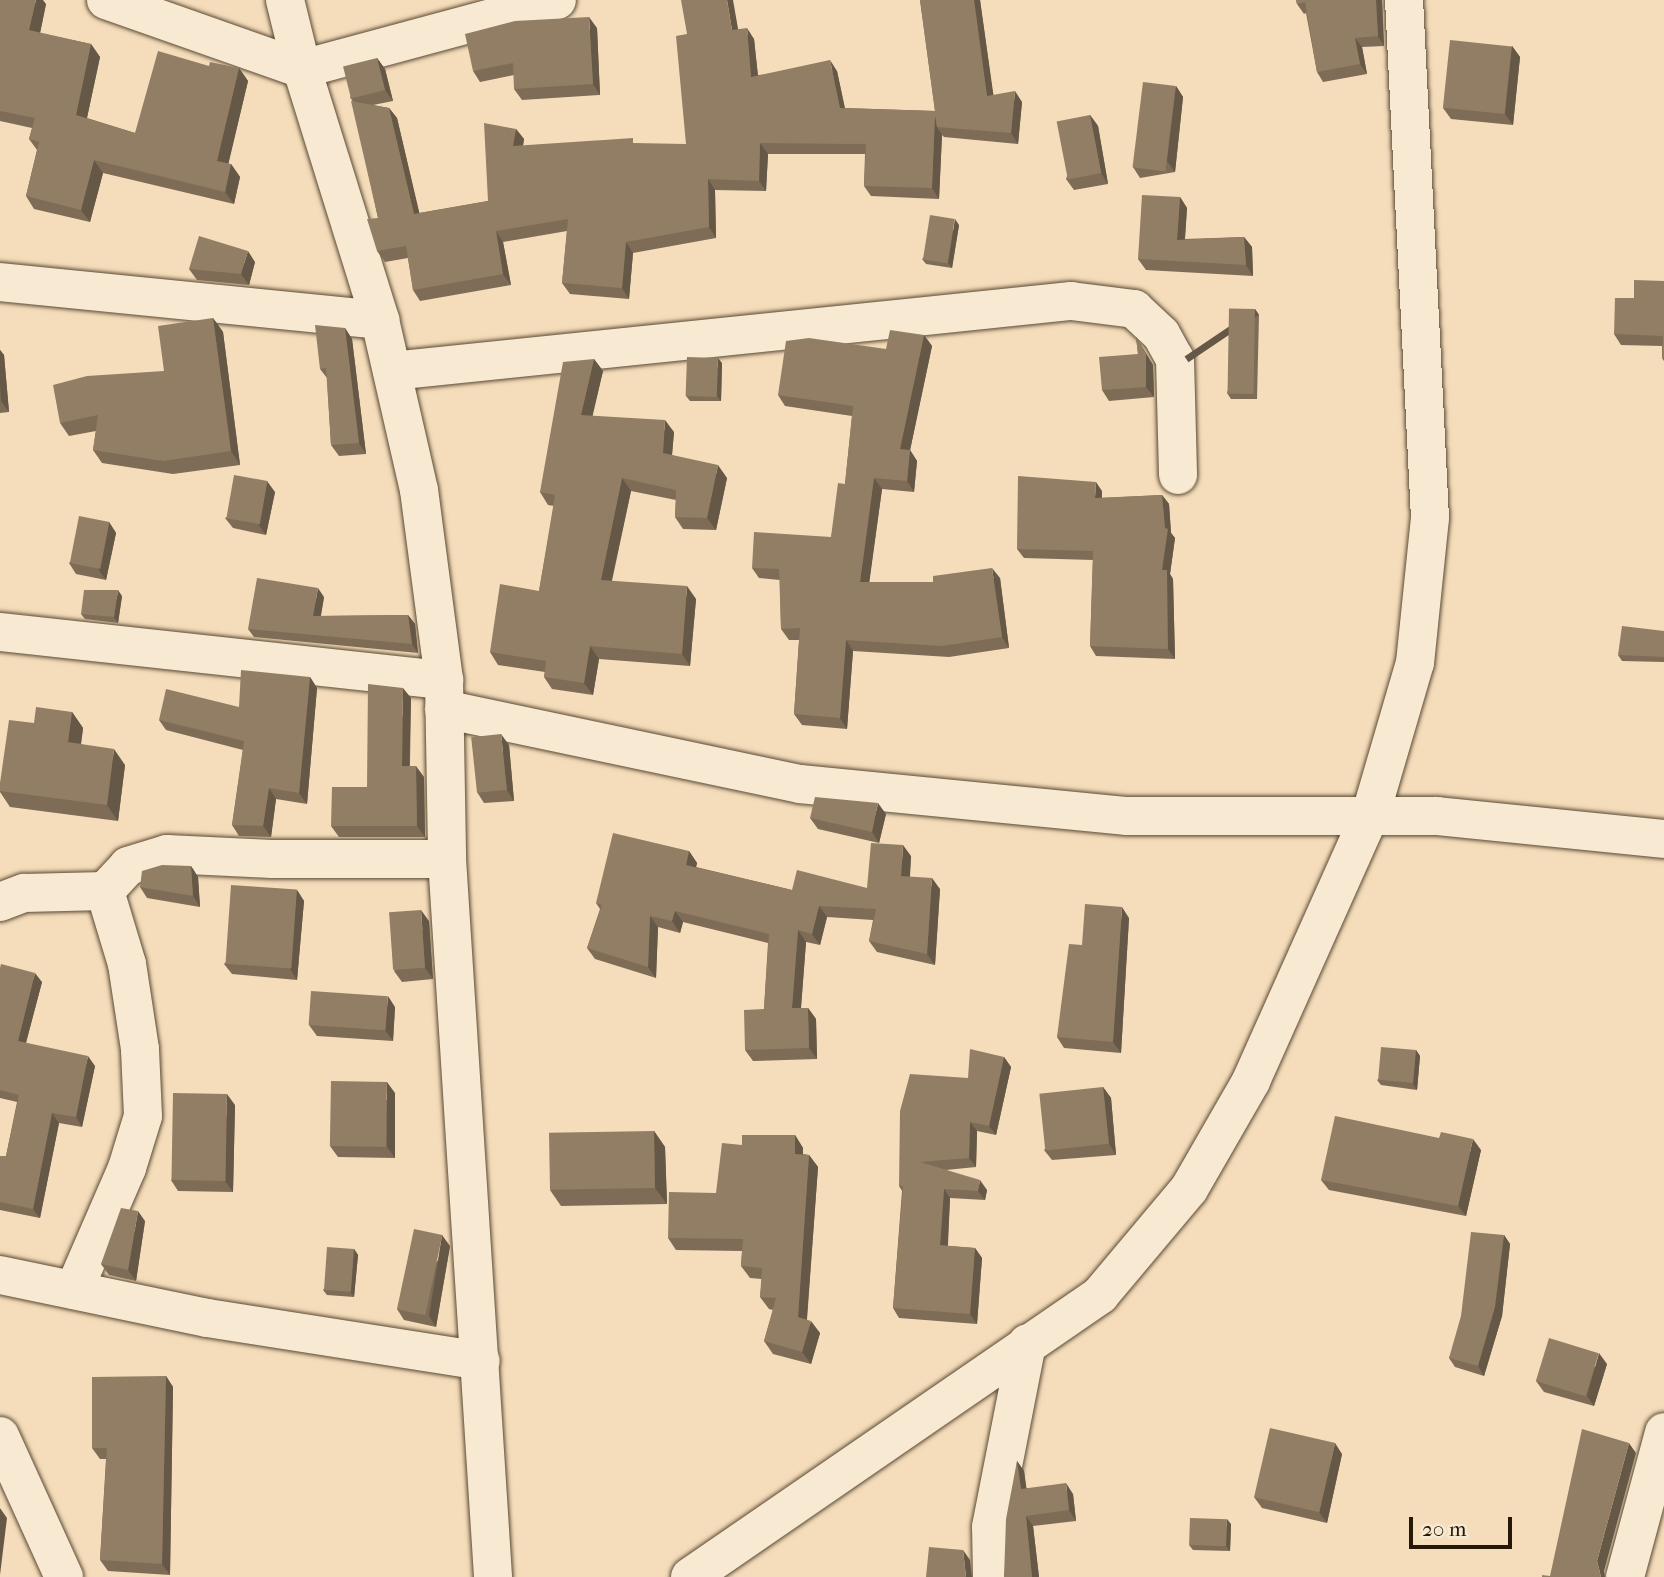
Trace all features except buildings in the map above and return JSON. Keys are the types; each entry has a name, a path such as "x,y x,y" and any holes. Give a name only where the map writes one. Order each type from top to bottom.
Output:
{"street":[{"path":"106,0 302,69 557,0"},
{"path":"285,0 302,69 380,320 419,490 444,694 447,859 493,1577"},
{"path":"690,1577 1100,1295 1189,1189 1251,1081 1371,813 1415,663 1430,517 1404,0"},
{"path":"0,282 380,320"},
{"path":"392,371 1071,301 1134,309 1161,334 1175,359 1178,475"},
{"path":"0,632 444,694 800,784 1127,816 1371,813 1664,839"},
{"path":"0,902 24,893 105,891 128,866 167,853 272,859 447,859"},
{"path":"74,1290 127,1168 143,1116 140,1049 128,964 105,891"},
{"path":"0,1275 207,1318 481,1361"},
{"path":"992,1577 991,1527 1027,1344"},
{"path":"1625,1577 1664,1432"},
{"path":"0,1436 46,1528 64,1577"}]}
